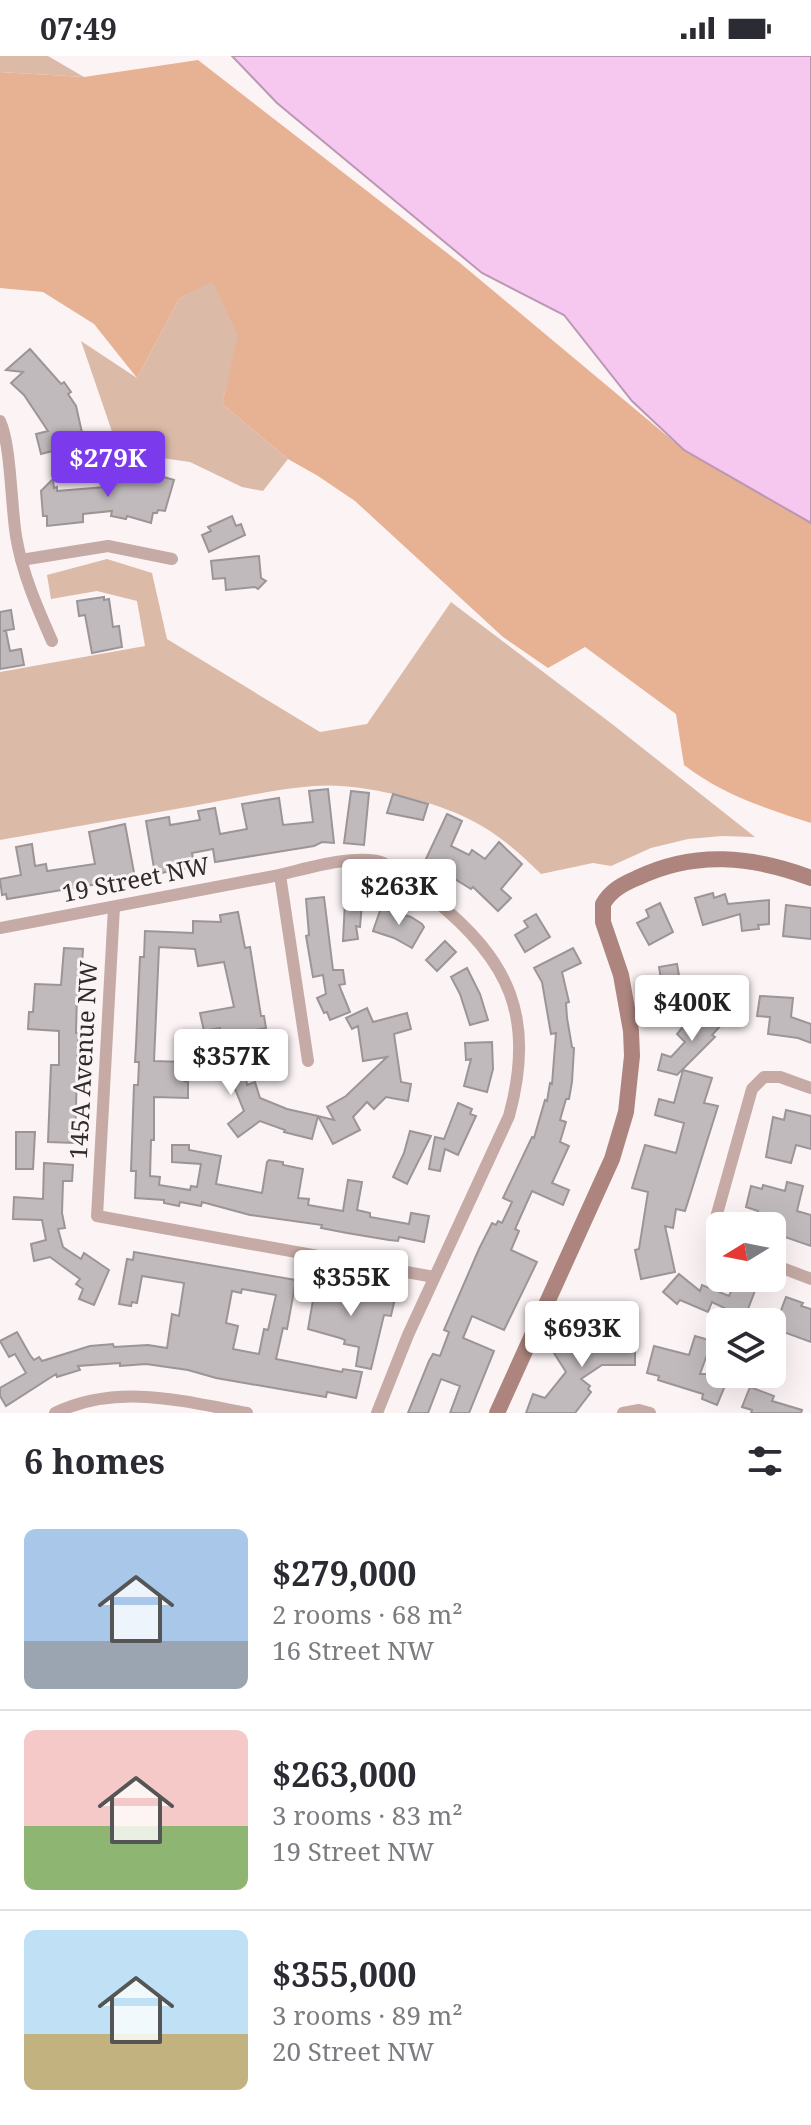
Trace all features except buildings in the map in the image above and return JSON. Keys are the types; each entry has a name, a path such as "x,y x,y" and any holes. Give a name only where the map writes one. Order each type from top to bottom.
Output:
{"street":[{"path":"0,421 21,560 52,641"},
{"path":"21,560 108,546 172,559"},
{"path":"497,1413 612,1159 626,1112 632,1056 631,1031 621,975 602,915 603,904 615,890 652,871 685,861 741,859 780,866 811,878"},
{"name":"19 Street NW","path":"0,928 329,863 379,861 415,885 465,925 482,943 505,981 516,1018 519,1043 515,1094 509,1116 434,1277 377,1413"},
{"path":"280,875 308,1061"},
{"name":"145A Avenue NW","path":"114,907 97,1216 434,1277"},
{"path":"717,1212 752,1089 764,1077 780,1077 811,1088"},
{"path":"786,1269 811,1279"},
{"path":"55,1413 91,1400 127,1396 158,1397 247,1413"},
{"path":"625,1412 639,1410 650,1413"}],"shaded area":[{"path":"0,56 48,56 84,77 0,72"},
{"path":"232,56 811,56 811,523 684,450 632,401 564,315 482,273 277,103"},
{"path":"198,60 460,263 684,450 811,523 811,823 729,793 684,765 676,714 585,647 548,668 503,637 355,501 288,459 222,404 238,335 212,281 179,299 137,378 94,324 43,292 0,288 0,72 84,77"},
{"path":"212,280 239,335 222,404 288,459 263,491 242,487 190,462 119,452 81,341 137,378 179,299"},
{"path":"107,559 152,573 167,639 320,732 367,724 451,602 755,837 688,839 651,848 611,866 593,863 541,874 490,831 456,813 383,792 324,786 269,792 0,840 0,672 145,646 137,601 97,591 51,599 47,575"}]}
